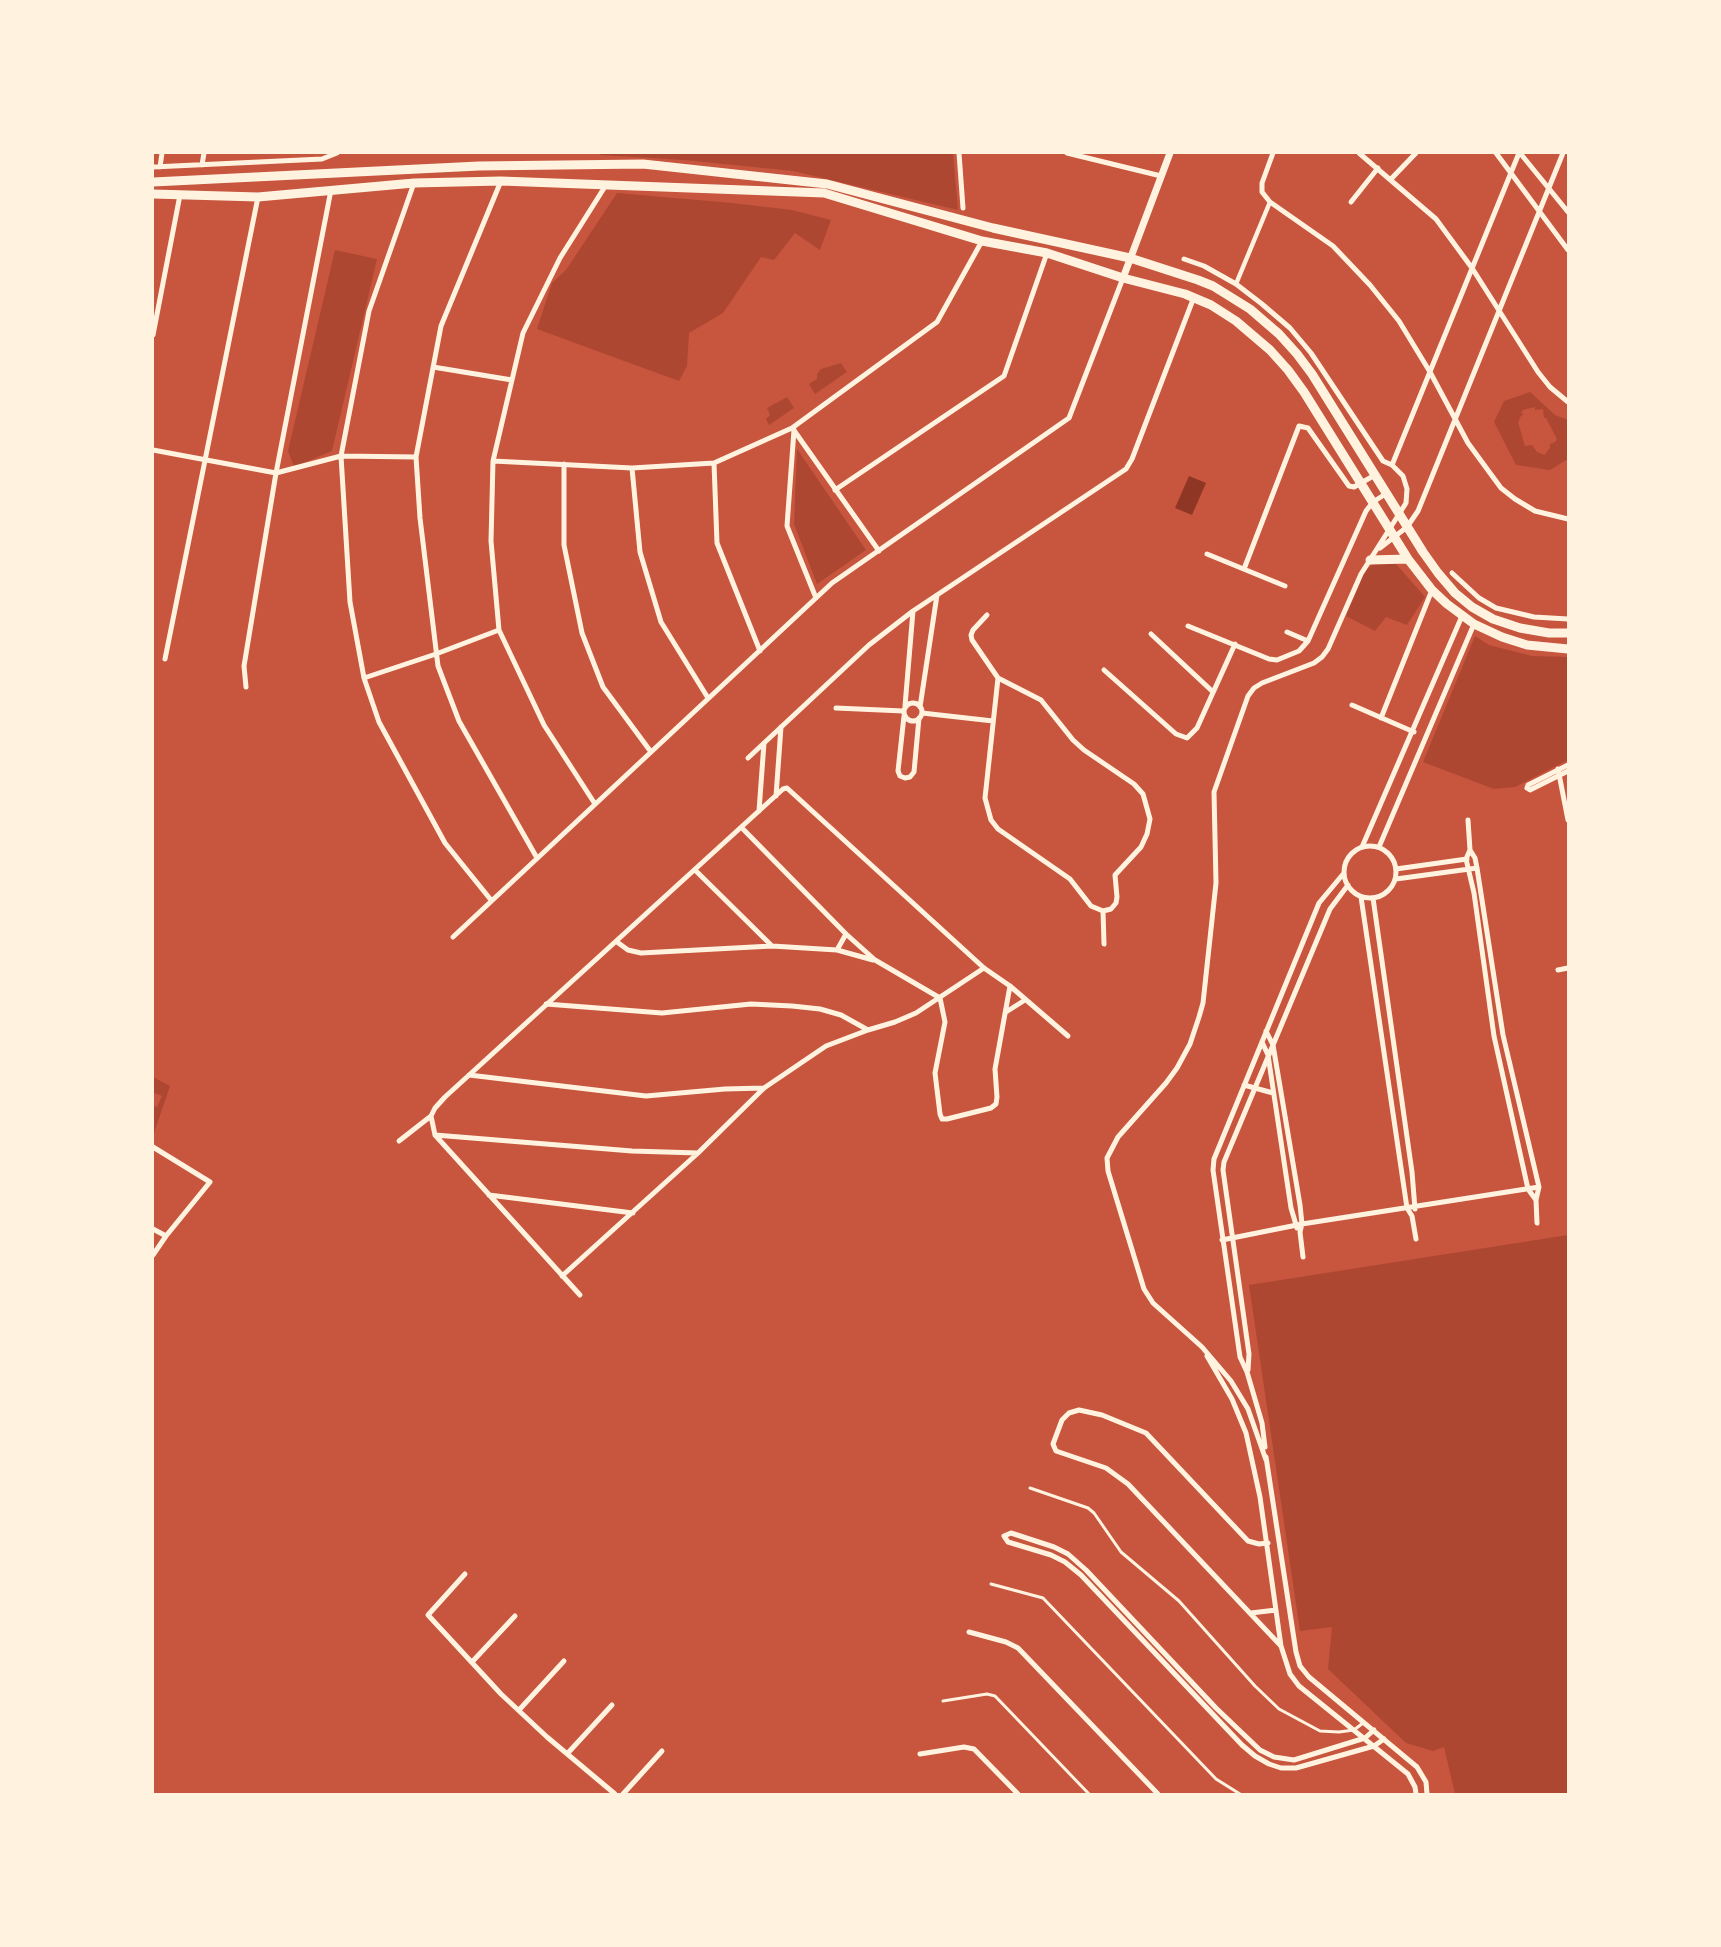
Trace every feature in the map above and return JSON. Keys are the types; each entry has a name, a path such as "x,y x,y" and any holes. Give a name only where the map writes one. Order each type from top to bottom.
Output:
{"main road":[{"path":"153,182 479,166 643,164 827,184 993,228 1130,258 1213,286 1250,309 1279,334 1312,374 1438,573 1472,607 1493,619 1520,628 1549,633 1568,633"},
{"path":"153,194 258,197 414,183 501,181 824,193 982,241 1047,253 1123,278 1194,297 1211,304 1236,321 1270,350 1304,393 1407,558 1432,590 1462,616 1502,637 1527,645 1568,649"},
{"path":"1370,560 1407,558"}],"street":[{"path":"160,167 162,153"},
{"path":"202,165 204,153"},
{"path":"153,167 322,159 337,153"},
{"path":"959,153 963,208"},
{"path":"1067,153 1161,176"},
{"path":"453,937 832,583 1069,418 1170,153"},
{"path":"1273,153 1262,183 1262,192 1270,202 1333,246 1370,285 1399,321 1430,372 1468,443 1501,488 1535,511 1568,519"},
{"path":"1359,153 1436,219 1472,268 1538,372 1550,387 1568,402"},
{"path":"1391,179 1416,153"},
{"path":"1496,153 1568,250"},
{"path":"1392,465 1520,153 1568,212"},
{"path":"1266,1460 1248,1409 1239,1392 1202,1347 1148,1296 1130,1246 1108,1171 1107,1158 1118,1137 1167,1083 1177,1068 1190,1044 1199,1017 1203,1003 1216,883 1213,803 1216,783 1248,696 1262,683 1314,663 1322,657 1361,574 1370,560 1393,533 1407,526 1418,510 1563,153"},
{"path":"1352,202 1378,168"},
{"path":"501,181 441,326 416,457 420,518 438,666 459,721 537,858"},
{"path":"414,183 369,311 341,456 350,602 364,678 379,722 445,843 491,900"},
{"path":"595,804 544,725 499,630 492,541 493,461 523,333 560,258 606,185"},
{"path":"246,687 244,666 276,473 331,189"},
{"path":"153,335 180,194"},
{"path":"165,659 258,197"},
{"path":"1236,284 1270,202"},
{"path":"493,461 632,468 714,463 793,429 937,322 982,241"},
{"path":"835,490 1004,376 1047,253"},
{"path":"1184,259 1204,266 1236,284 1290,328 1311,352 1380,458 1392,465 1403,476 1407,489 1406,503 1399,514 1393,533 1377,550"},
{"path":"748,758 869,645 913,611 1126,469 1132,459 1194,297"},
{"path":"433,367 512,380"},
{"path":"1244,569 1299,426 1308,428 1345,483 1354,487 1375,475"},
{"path":"793,429 879,551"},
{"path":"793,429 787,526 816,598"},
{"path":"153,450 276,473 341,456 416,457"},
{"path":"714,463 717,543 760,651"},
{"path":"564,464 564,545 582,633 603,687 651,752"},
{"path":"632,468 640,552 661,622 708,698"},
{"path":"1188,626 1269,659 1277,660 1299,651 1308,641 1366,511 1373,502 1387,493"},
{"path":"1207,554 1285,586"},
{"path":"1452,573 1479,598 1496,608 1534,617 1568,619"},
{"path":"1381,718 1432,590"},
{"path":"913,611 898,771 900,776 905,778 910,777 914,772 937,595"},
{"path":"987,615 971,635 972,640 998,678 1041,700 1073,740 1134,784 1143,794 1150,819 1147,834 1141,847 1115,875 1116,903 1111,909 1103,911 1091,906 1070,879 998,829 992,820 985,798 998,678"},
{"path":"1362,848 1462,616"},
{"path":"1379,847 1474,624"},
{"path":"364,678 499,630"},
{"path":"1287,632 1308,641"},
{"path":"1151,634 1212,691"},
{"path":"1454,636 1467,641"},
{"path":"1104,670 1176,734 1187,738 1197,728 1235,644"},
{"path":"904,711 912,702 920,713 993,721"},
{"path":"1352,705 1413,732"},
{"path":"836,708 904,711 912,721 920,713"},
{"path":"776,796 781,727"},
{"path":"759,811 764,743"},
{"path":"1568,765 1558,772 1530,790 1527,788 1528,785 1558,772 1568,771"},
{"path":"1558,772 1568,820"},
{"path":"399,1142 431,1116 445,1097 546,1004 787,788 984,968 1010,986 1068,1036"},
{"path":"1468,820 1470,850 1466,859 1474,893 1494,1036 1527,1189 1536,1200"},
{"path":"742,828 846,934 875,960 940,998 945,1022 935,1073 942,1119 991,1108 996,1104 995,1069 1010,986"},
{"path":"1344,873 1348,885 1361,897 1373,898 1388,891 1396,879 1396,869 1391,856 1379,847 1362,848 1349,857 1344,873 1319,903 1214,1159 1213,1170 1240,1357 1247,1372 1262,1423 1300,1666 1309,1677 1417,1767 1426,1782 1427,1794"},
{"path":"1470,850 1477,868 1503,1035 1539,1187 1536,1200 1537,1223"},
{"path":"1396,869 1475,858"},
{"path":"1396,879 1477,868"},
{"path":"695,870 772,946"},
{"path":"1247,1372 1249,1354 1234,1239 1222,1170 1227,1151 1330,909 1348,885"},
{"path":"1361,897 1407,1208 1412,1216 1416,1239"},
{"path":"1373,898 1416,1206 1412,1216"},
{"path":"1103,911 1104,944"},
{"path":"837,950 846,934"},
{"path":"617,942 628,950 640,953 772,946 837,950 875,960"},
{"path":"562,1276 698,1154 765,1088 826,1046 916,1013 984,968"},
{"path":"1558,970 1568,968"},
{"path":"1006,1012 1025,1000"},
{"path":"546,1004 662,1013 751,1004 792,1006 820,1009 841,1015 868,1030"},
{"path":"1266,1031 1273,1045 1302,1224 1300,1232 1303,1257"},
{"path":"1262,1042 1268,1055 1295,1226 1300,1232"},
{"path":"469,1075 646,1096 765,1088"},
{"path":"1244,1084 1254,1089 1273,1093"},
{"path":"431,1116 435,1135 580,1295"},
{"path":"435,1135 698,1154"},
{"path":"153,1147 210,1182 153,1255"},
{"path":"1222,1240 1302,1224 1539,1187"},
{"path":"489,1195 633,1213"},
{"path":"153,1230 166,1236"},
{"path":"1202,1347 1240,1416 1253,1463 1268,1543 1281,1646 1290,1674 1299,1686 1408,1774 1416,1794"},
{"path":"1268,1543 1258,1544 1248,1541 1146,1433 1102,1415 1079,1410 1069,1413 1062,1420 1053,1444 1056,1451 1106,1468 1118,1475 1281,1646"},
{"path":"1253,1463 1266,1460"},
{"path":"1374,1730 1365,1738 1294,1760 1274,1757 1260,1750 1216,1708 1086,1570 1068,1554 1011,1533 1004,1536 1008,1542 1051,1555 1065,1562 1081,1575 1211,1714 1255,1756 1281,1768 1296,1768 1374,1746 1384,1739"},
{"path":"465,1575 428,1615 519,1710 615,1794"},
{"path":"1251,1613 1276,1610"},
{"path":"472,1662 515,1616"},
{"path":"969,1632 1006,1642 1018,1648 1158,1794"},
{"path":"519,1710 564,1661"},
{"path":"567,1754 612,1705"},
{"path":"920,1754 964,1747 974,1749 1018,1794"},
{"path":"623,1794 662,1751"}],"lane":[{"path":"1030,1488 1088,1508 1094,1513 1121,1552 1179,1601 1255,1686 1279,1709 1320,1731 1354,1730 1364,1722"},
{"path":"991,1584 1043,1598 1216,1779 1240,1794"},
{"path":"943,1701 987,1694 995,1696 1089,1794"}],"shaded area":[{"path":"600,153 953,153 958,210 793,171 684,160 600,155"},
{"path":"617,193 792,210 831,220 820,250 795,233 774,260 761,257 723,313 689,333 687,366 679,381 537,329 552,283 566,270"},
{"path":"335,250 377,259 332,451 294,467 288,451"},
{"path":"841,363 847,372 815,394 809,384 817,379 817,374 821,369"},
{"path":"1530,392 1555,415 1568,420 1568,459 1550,470 1516,465 1494,422 1504,401","holes":["1535,407 1535,410 1543,409 1544,418 1557,439 1550,444 1545,455 1537,452 1532,445 1525,446 1518,422 1524,414 1521,413 1523,410"]},
{"path":"787,397 794,408 769,425 766,419 770,415 767,408"},
{"path":"797,449 866,550 817,584 794,524"},
{"path":"1189,476 1206,483 1192,515 1175,508"},
{"path":"1380,560 1396,564 1425,597 1407,625 1386,617 1375,631 1346,616 1365,570"},
{"path":"1475,636 1489,645 1532,656 1568,657 1568,760 1515,787 1494,789 1423,762"},
{"path":"153,1077 170,1086 154,1133 153,1106 157,1107 162,1096 155,1093 153,1096"},
{"path":"1568,1235 1568,1794 1455,1794 1444,1747 1433,1751 1406,1743 1328,1669 1332,1627 1300,1631 1249,1285"}]}
